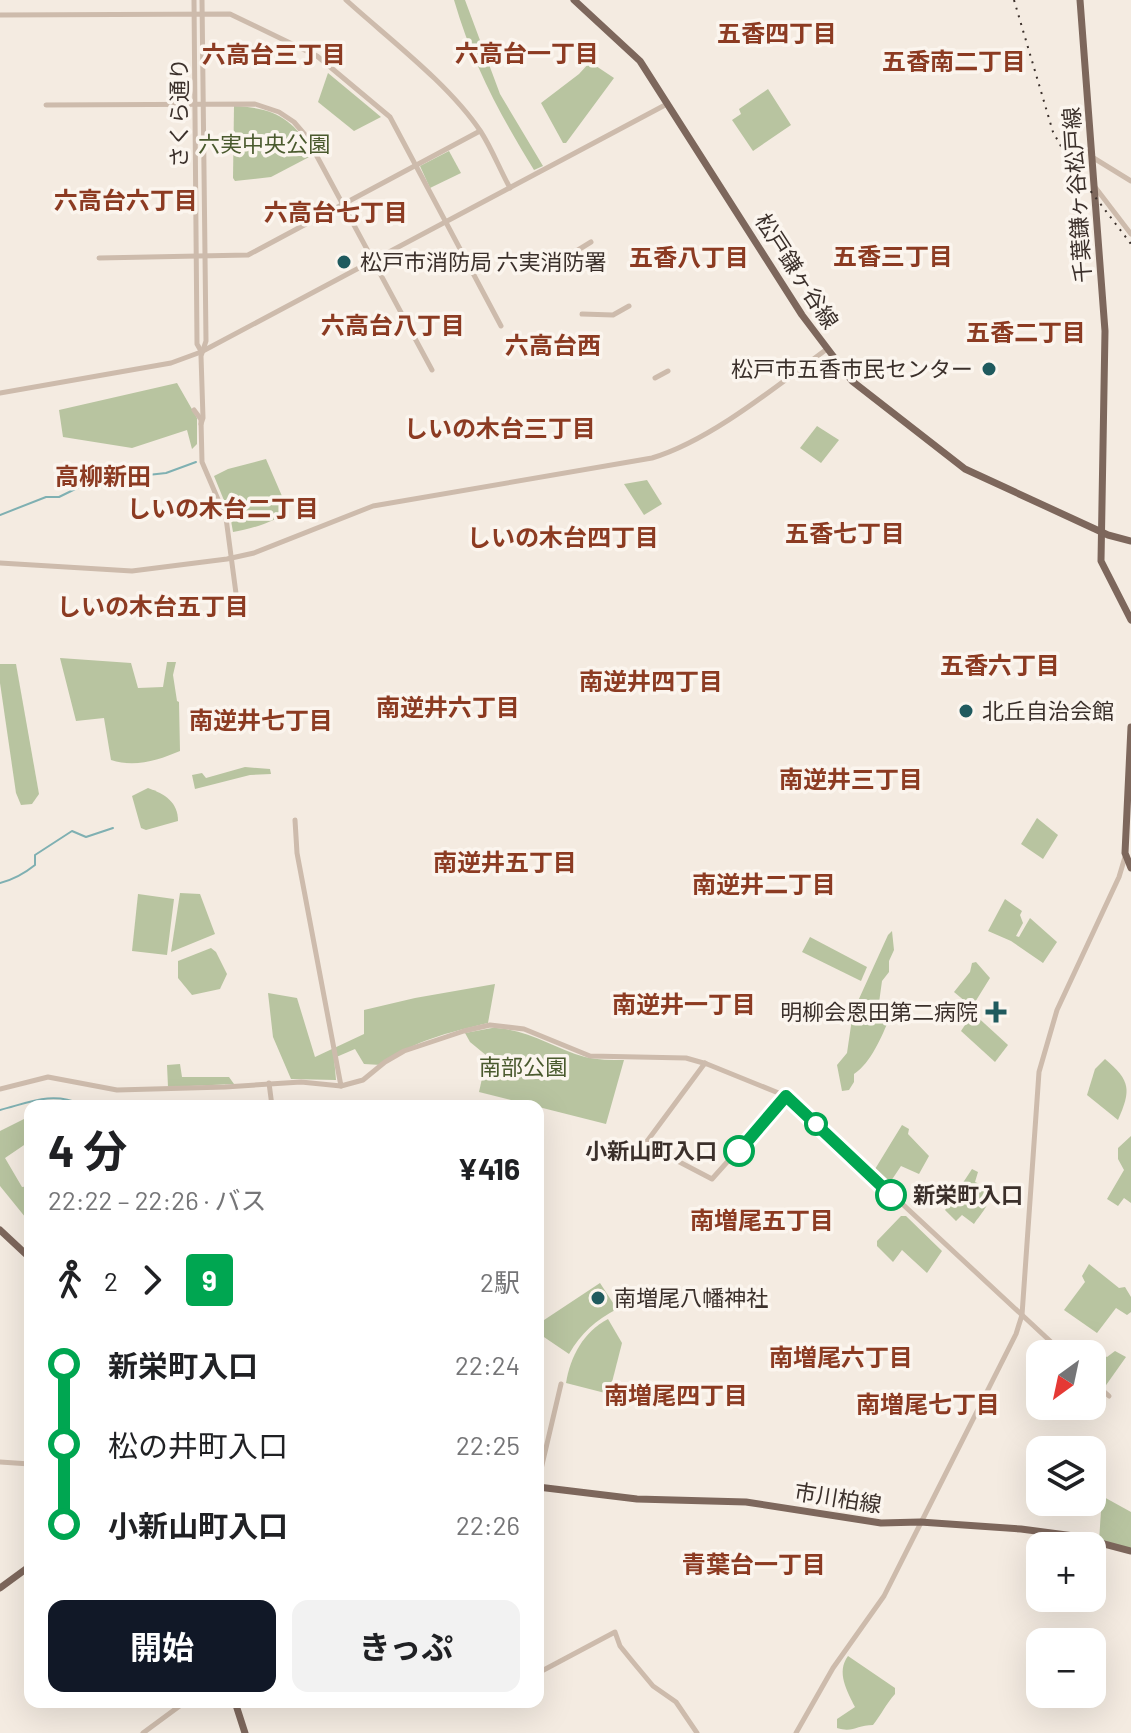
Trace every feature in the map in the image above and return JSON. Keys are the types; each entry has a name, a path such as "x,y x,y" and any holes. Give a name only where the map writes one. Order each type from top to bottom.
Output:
{"main road":[{"name":"松戸鎌ヶ谷線","path":"574,0 635,56 797,308 858,386 956,463 1100,531 1131,541"},
{"name":"千葉鎌ヶ谷松戸線","path":"1080,0 1105,331 1100,531 1103,568 1131,620"},
{"path":"1131,727 1125,856 1131,868"},
{"path":"0,1230 24,1252"},
{"name":"市川柏線","path":"544,1485 637,1499 746,1502 881,1523 920,1522 1021,1529 1074,1536 1131,1551"},
{"path":"0,1588 24,1570"},
{"path":"237,1708 245,1733"}],"street":[{"name":"さくら通り","path":"194,0 197,344 201,352"},
{"name":"さくら通り","path":"201,352 206,341 202,0"},
{"path":"346,0 443,89 480,131 510,188"},
{"path":"0,15 230,14 324,61 390,117 501,326"},
{"path":"46,105 255,104 279,112 294,122 306,136 432,370"},
{"path":"0,393 171,363 201,352 667,104"},
{"path":"99,258 248,255 480,131"},
{"path":"1092,157 1131,181"},
{"path":"1094,186 1131,234"},
{"path":"578,250 591,242"},
{"path":"582,314 613,315 629,306"},
{"path":"0,563 132,571 232,558 254,553 373,506 665,454 757,400 827,349"},
{"path":"201,352 200,409 194,410 201,421"},
{"path":"655,378 668,371"},
{"path":"201,378 202,462 224,507 237,601"},
{"path":"295,820 297,853 341,1086"},
{"path":"796,1733 833,1668 884,1596 1002,1364 1022,1315 1039,1072 1057,1010 1119,877 1125,856"},
{"path":"0,1089 48,1077 117,1090 301,1082 341,1086 363,1080 404,1051 490,1025 524,1029 590,1056 686,1058 786,1096 1049,1340"},
{"path":"705,1063 645,1144 712,1179 786,1096"},
{"path":"269,1083 271,1100"},
{"path":"544,1458 561,1384"},
{"path":"1106,1393 1109,1396"},
{"path":"0,1462 24,1464"},
{"path":"544,1670 615,1632 627,1656 649,1682 676,1702 697,1733"},
{"path":"143,1733 177,1708"}],"green space":[{"path":"454,0 465,0 500,94 543,166 534,170 498,108 478,67"},
{"path":"590,62 614,78 563,143 541,103"},
{"path":"328,73 381,117 354,131 318,102"},
{"path":"768,89 791,125 753,151 732,120 741,114 739,109"},
{"name":"六実中央公園","path":"234,106 261,109 281,117 298,131 314,152 313,155 271,177 235,181"},
{"path":"449,151 461,173 430,188 420,166"},
{"path":"177,383 197,418 197,444 192,449 187,430 132,448 63,437 59,410"},
{"path":"817,426 839,440 821,463 800,448"},
{"path":"266,459 288,510 255,527 233,532 230,515 214,476"},
{"path":"647,480 662,504 644,515 624,484"},
{"path":"60,658 131,663 138,688 163,687 167,662 176,662 173,675 179,702 180,751 138,763 111,760 104,718 76,721"},
{"path":"0,664 16,664 39,794 32,804 21,805 16,793"},
{"path":"245,767 270,769 271,774 250,775 195,789 192,775 202,773 206,778"},
{"path":"148,788 169,800 176,809 178,821 146,830 141,828 132,796"},
{"path":"1037,818 1058,835 1043,859 1021,844"},
{"path":"180,893 200,894 215,934 171,952"},
{"path":"138,894 174,899 167,955 132,951"},
{"path":"1005,899 1022,911 1023,923 1016,936 1019,937 1030,918 1057,942 1043,963 1011,941 988,931"},
{"path":"892,931 894,950 889,961 889,972 882,981 878,1010 890,1017 871,1056 854,1074 849,1090 842,1091 837,1065 847,1053 853,1012"},
{"path":"810,937 867,967 861,981 802,952"},
{"path":"211,948 227,974 220,989 192,995 178,978 178,961"},
{"path":"976,962 990,978 972,1007 954,992 970,972 972,963"},
{"path":"495,984 488,1023 419,1043 381,1065 364,1064 355,1049 334,1058 336,1080 291,1079 273,1037 268,993 297,998 315,1057 364,1034 364,1010"},
{"path":"973,1013 1008,1045 995,1062 961,1031"},
{"name":"南部公園","path":"492,1028 517,1031 585,1057 624,1060 606,1124 544,1108 544,1100 511,1100 479,1092 487,1056 470,1042 465,1033"},
{"path":"1105,1059 1120,1074 1126,1086 1125,1101 1118,1120 1087,1095 1095,1069"},
{"path":"180,1064 182,1077 229,1077 234,1084 168,1087 167,1065"},
{"path":"24,1119 24,1145 5,1158 24,1187 24,1216 0,1186 0,1131"},
{"path":"902,1125 909,1129 908,1134 929,1156 919,1174 901,1166 887,1187 872,1174"},
{"path":"1131,1136 1131,1203 1124,1198 1118,1206 1107,1199 1124,1170 1118,1159 1118,1148"},
{"path":"972,1169 978,1172 975,1182 987,1187 989,1192 986,1207 974,1224 962,1215 956,1221 945,1210"},
{"path":"901,1216 906,1216 942,1251 927,1273 902,1250 893,1262 877,1246 877,1241"},
{"path":"1089,1264 1119,1288 1125,1287 1131,1297 1131,1312 1127,1315 1116,1308 1097,1333 1064,1310 1085,1282 1082,1276"},
{"path":"600,1283 617,1309 590,1328 569,1354 544,1337 544,1320"},
{"path":"608,1319 622,1343 609,1394 566,1383 571,1364 585,1338"},
{"path":"1115,1351 1126,1357 1106,1385 1106,1356"},
{"path":"1106,1498 1131,1512 1131,1549 1106,1543 1106,1532 1100,1532 1101,1516 1106,1516"},
{"path":"848,1656 895,1688 895,1694 873,1725 847,1730 837,1728 837,1719 855,1707 843,1675"}],"waterway":[{"path":"0,515 46,497 59,497 112,471 148,475 166,473 196,462"},
{"path":"0,883 31,868 35,865 35,855 72,831 86,837 113,828"},
{"path":"40,1100 70,1100"},
{"path":"0,1110 24,1104"}],"railway":[{"path":"1014,0 1053,132 1073,168 1131,244"}],"bus line":[{"name":"9","path":"739,1151 786,1096 891,1195"}],"place":[{"name":"松戸市消防局 六実消防署","path":"344,262"},
{"name":"松戸市五香市民センター","path":"989,369"},
{"name":"北丘自治会館","path":"966,711"},
{"name":"明柳会恩田第二病院","path":"996,1012"},
{"name":"小新山町入口","path":"739,1151"},
{"name":"新栄町入口","path":"891,1195"},
{"name":"南増尾八幡神社","path":"598,1298"}],"district":[{"name":"五香四丁目","path":"777,34"},
{"name":"六高台一丁目","path":"527,54"},
{"name":"六高台三丁目","path":"274,55"},
{"name":"五香南二丁目","path":"954,62"},
{"name":"六高台六丁目","path":"126,201"},
{"name":"六高台七丁目","path":"336,213"},
{"name":"五香三丁目","path":"893,257"},
{"name":"五香八丁目","path":"689,258"},
{"name":"六高台八丁目","path":"393,326"},
{"name":"五香二丁目","path":"1026,333"},
{"name":"六高台西","path":"553,346"},
{"name":"しいの木台三丁目","path":"500,429"},
{"name":"高柳新田","path":"103,477"},
{"name":"しいの木台二丁目","path":"223,509"},
{"name":"五香七丁目","path":"845,534"},
{"name":"しいの木台四丁目","path":"563,538"},
{"name":"しいの木台五丁目","path":"153,607"},
{"name":"五香六丁目","path":"1000,666"},
{"name":"南逆井四丁目","path":"651,682"},
{"name":"南逆井六丁目","path":"448,708"},
{"name":"南逆井七丁目","path":"261,721"},
{"name":"南逆井三丁目","path":"851,780"},
{"name":"南逆井五丁目","path":"505,863"},
{"name":"南逆井二丁目","path":"764,885"},
{"name":"南逆井一丁目","path":"684,1005"},
{"name":"南増尾五丁目","path":"762,1221"},
{"name":"南増尾六丁目","path":"841,1358"},
{"name":"南増尾四丁目","path":"676,1396"},
{"name":"南増尾七丁目","path":"928,1405"},
{"name":"青葉台一丁目","path":"754,1565"}]}
